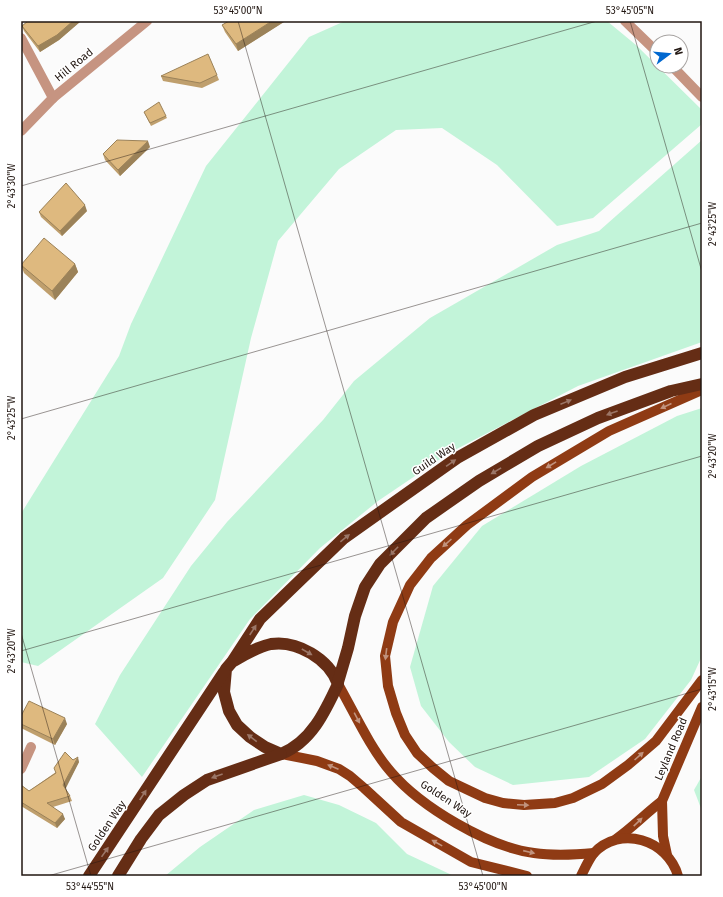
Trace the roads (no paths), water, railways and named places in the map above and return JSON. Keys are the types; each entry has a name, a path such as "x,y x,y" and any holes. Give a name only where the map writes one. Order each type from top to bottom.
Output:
{"highway":[{"name":"Guild Way","path":"229,666 260,619 344,538 457,458 534,415 625,377 702,353"},
{"path":"118,876 141,839 159,815 184,795 207,780 281,754 296,745 311,732 323,715 338,683 355,616 365,587 380,564 426,518 479,481 538,446 598,418 671,391 702,384"},
{"path":"281,754 265,747 250,737 237,725 229,711 224,692 229,666 251,652 270,644 285,643 303,649 319,659 329,668 338,683"},
{"name":"Golden Way","path":"89,876 229,666"}],"main road":[{"path":"702,390 609,431 532,477 467,525 431,558 410,585 393,622 385,656 388,686 396,714 405,735 417,753 449,781 484,798 524,806 555,803 573,798 607,780 628,765 656,740 702,680"},
{"name":"Golden Way","path":"338,683 370,741 390,772 410,792 436,811 503,845 532,853 558,856 594,853"},
{"name":"Leyland Road","path":"667,855 663,836 662,801 702,707"},
{"path":"281,754 317,761 339,769 350,776 401,822 471,862 527,876"},
{"name":"Leyland Road","path":"594,853 602,846 612,842 635,825 662,801"},
{"path":"612,842 624,839 636,839 658,847 667,855 675,867 678,876"},
{"path":"582,876 586,864 594,853"}],"street":[{"name":"Hill Road","path":"21,131 53,98 147,21"},
{"path":"625,21 649,44"},
{"path":"21,38 53,98"},
{"path":"680,74 702,97"},
{"path":"21,769 31,747"}]}
